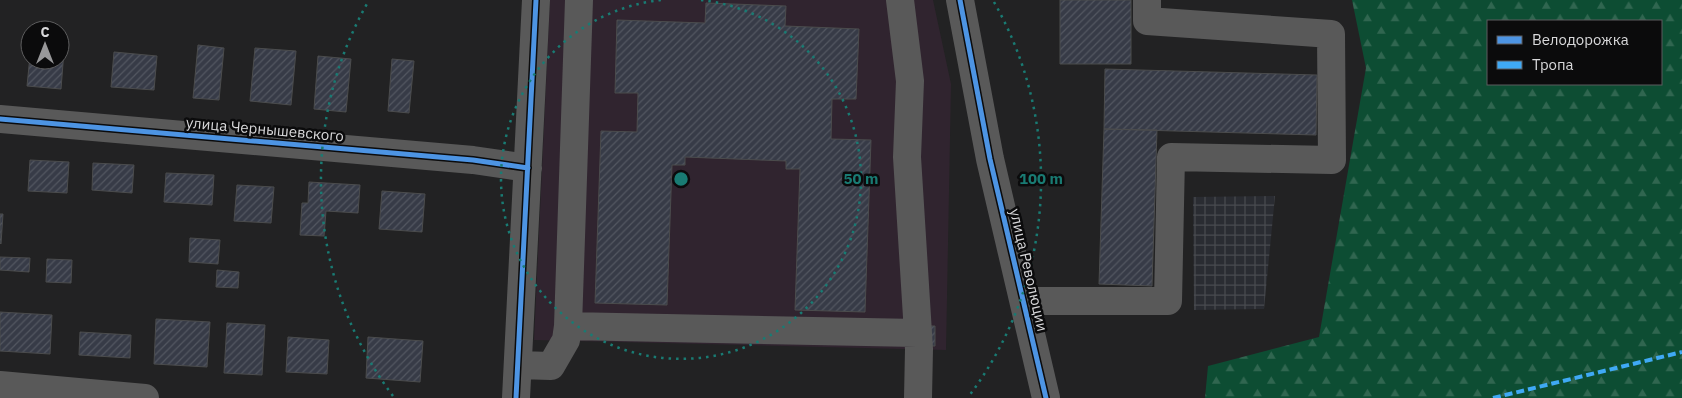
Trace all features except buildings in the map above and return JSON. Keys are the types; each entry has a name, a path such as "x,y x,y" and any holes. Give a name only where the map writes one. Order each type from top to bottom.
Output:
{"street":[{"path":"516,398 536,0"},
{"path":"518,365 551,366 566,340 579,0"},
{"path":"900,0 910,81 907,157 918,333 918,398"},
{"name":"улица Революции","path":"960,0 990,159 1046,398"},
{"path":"1024,301 1168,301 1171,157 1332,160 1331,34 1147,21 1147,0"},
{"name":"улица Чернышевского","path":"0,119 473,160 528,168"},
{"path":"568,326 918,333"},
{"path":"0,384 145,398"}],"shaded area":[{"path":"550,0 933,0 951,84 946,350 534,340"},
{"path":"1275,196 1264,309 1194,310 1193,197"}],"green space":[{"path":"1352,0 1682,0 1682,398 1205,398 1208,366 1319,337 1366,68"}],"marked path":[{"path":"1493,398 1682,352"}],"cycle path":[{"path":"516,398 536,0"},
{"path":"960,0 990,159 1046,398"},
{"path":"0,119 473,160 528,168"}]}
